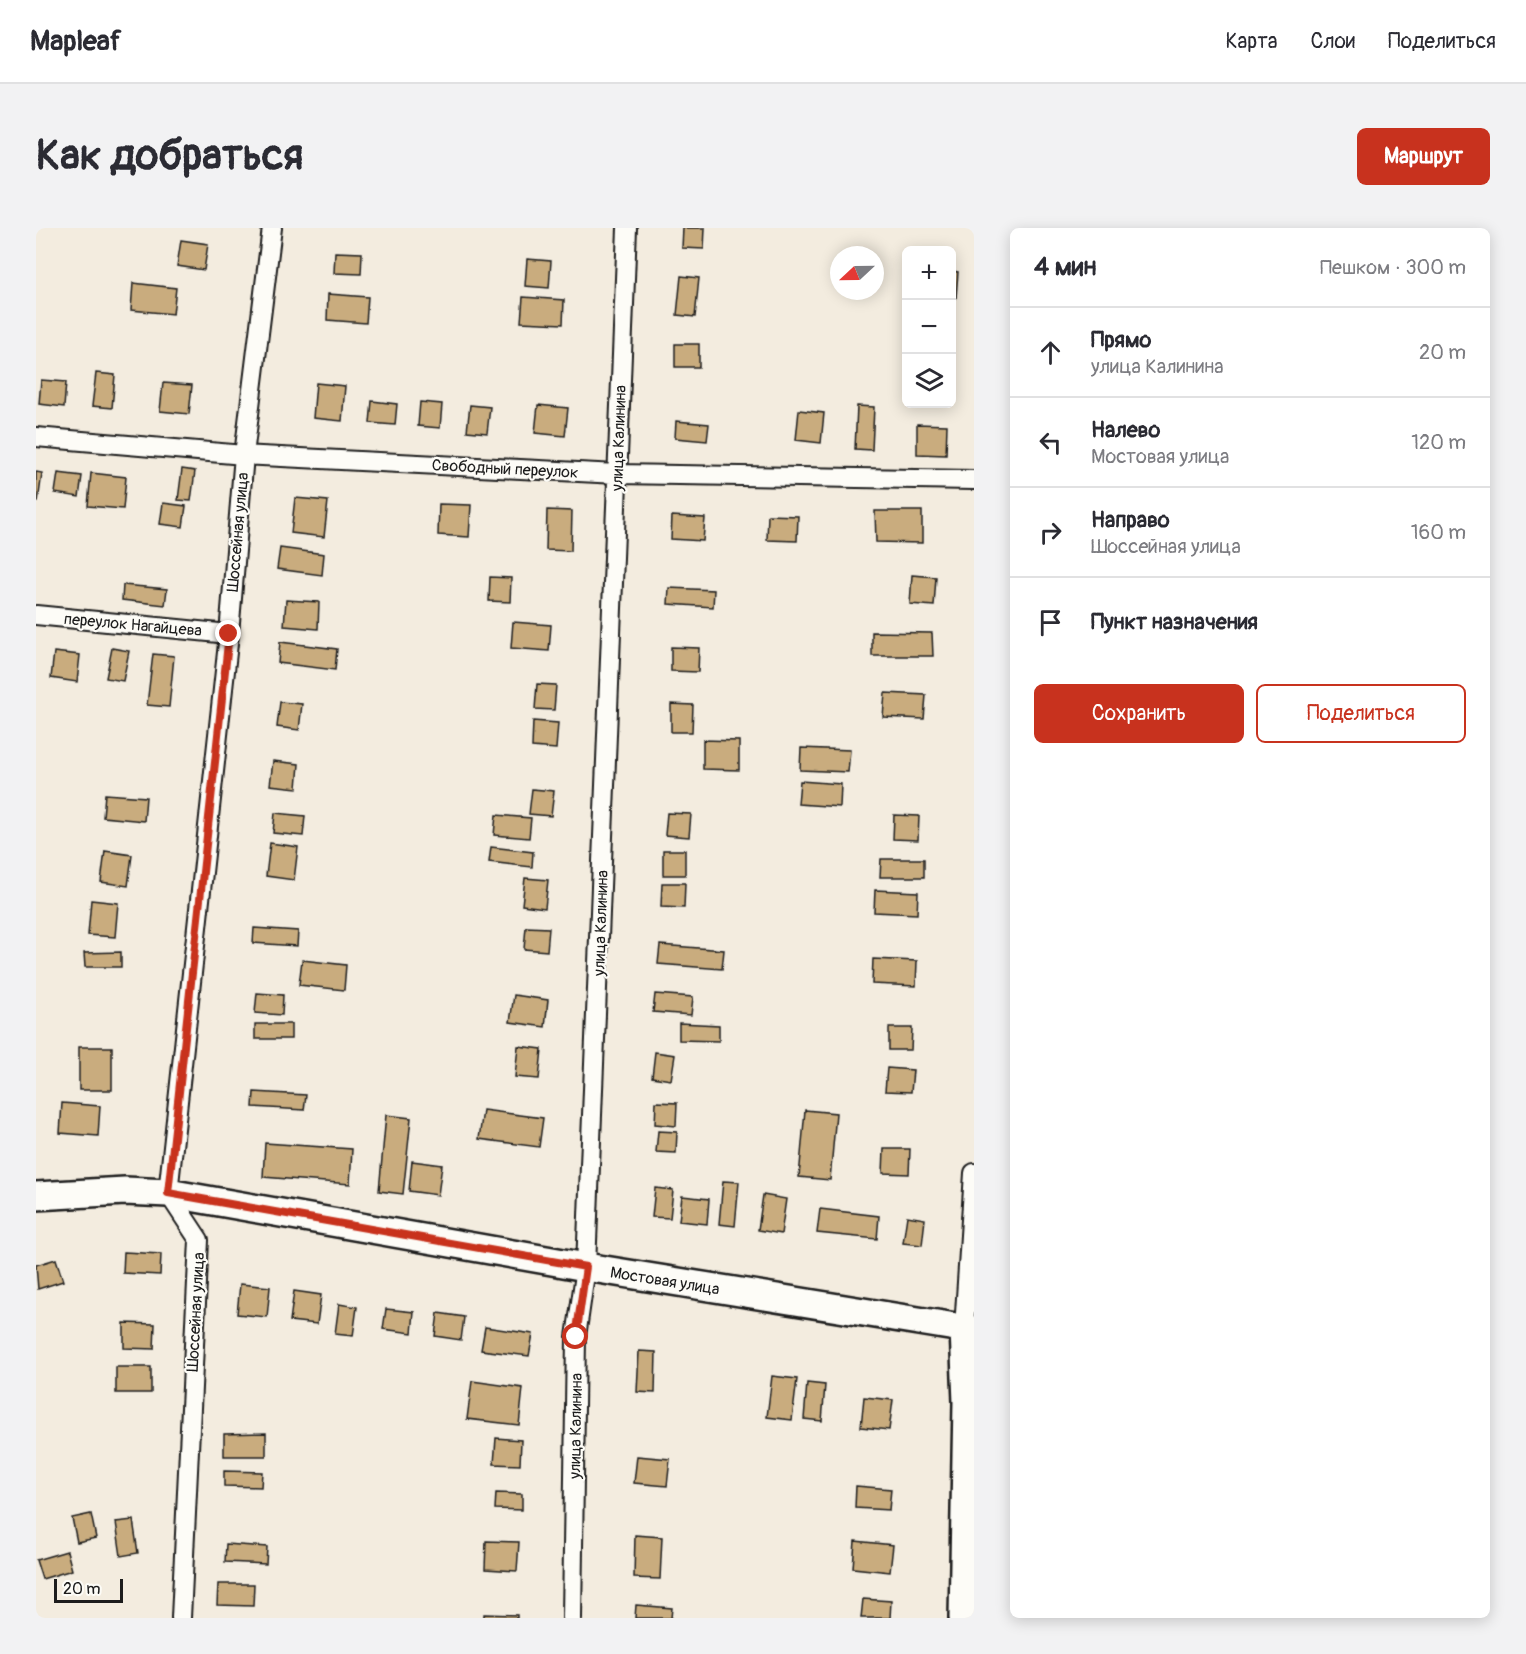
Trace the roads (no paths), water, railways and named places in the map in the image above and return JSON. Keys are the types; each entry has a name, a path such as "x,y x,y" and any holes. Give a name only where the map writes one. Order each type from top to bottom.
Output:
{"main road":[{"name":"Мостовая улица","path":"36,1196 125,1191 168,1193 586,1267 969,1330"},
{"path":"963,1618 969,1330"}],"street":[{"name":"Шоссейная улица","path":"181,1618 199,1240 168,1193 229,634 244,455 272,228"},
{"name":"улица Калинина","path":"572,1618 576,1337 586,1267 627,228"},
{"name":"Свободный переулок","path":"36,437 244,455 617,474 974,480"},
{"name":"переулок Нагайцева","path":"36,615 229,634"},
{"path":"969,1330 974,1173"}]}
